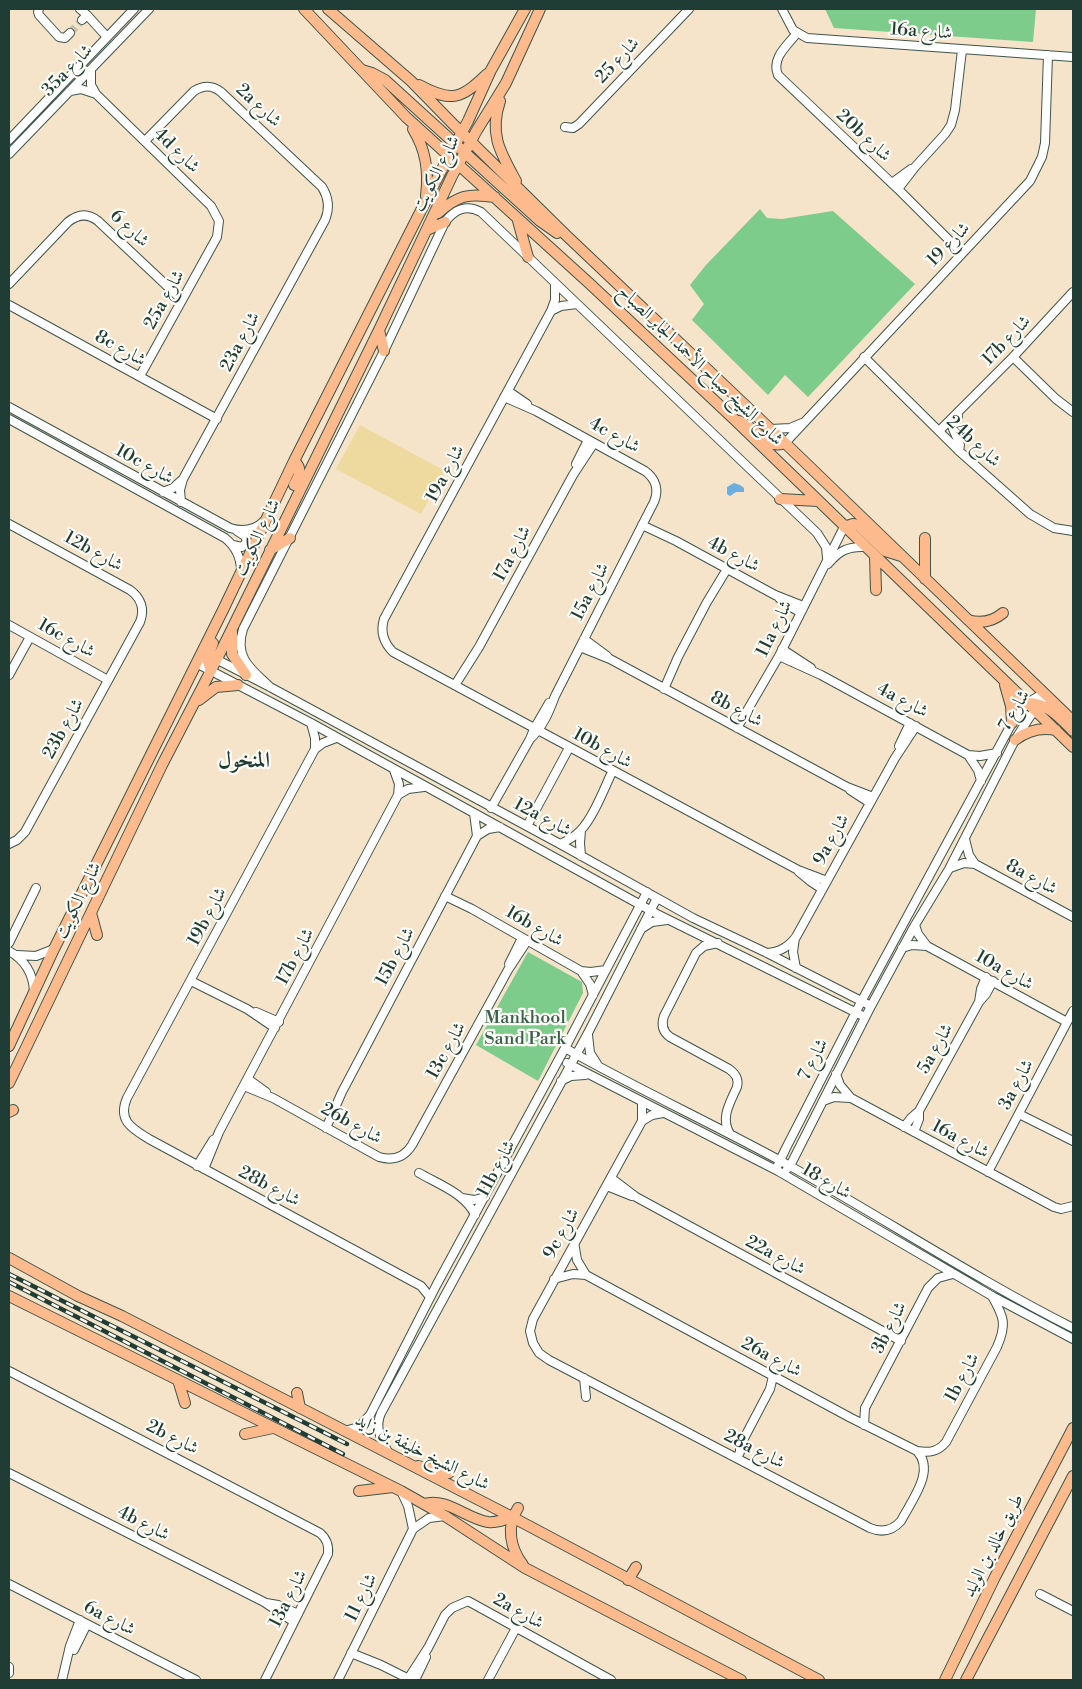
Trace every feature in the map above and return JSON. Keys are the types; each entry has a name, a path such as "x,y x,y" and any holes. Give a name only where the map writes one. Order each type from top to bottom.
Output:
{"main road":[{"name":"شارع الشيخ صباح الأحمد الجابر الصباح","path":"304,9 342,47 406,117 589,283 734,419 1004,682 1034,706 1073,747"},
{"name":"شارع الشيخ صباح الأحمد الجابر الصباح","path":"328,9 412,81 568,237 771,429 1073,721"},
{"name":"شارع الكويت","path":"9,1046 54,949 196,663 209,656 232,628 433,217 465,153 506,82 540,9"},
{"name":"شارع الكويت","path":"9,1083 211,670 209,656 221,626 223,610 294,461 462,133 491,70 521,12"},
{"path":"530,30 540,26"},
{"path":"361,70 385,80 540,221 552,230 568,237"},
{"path":"412,81 440,95 455,96 469,90 491,70"},
{"path":"506,82 497,110 495,134 500,151 521,191"},
{"path":"406,117 420,139 425,154 427,181 424,206"},
{"path":"433,217 449,203 462,197 475,194 495,197"},
{"path":"518,220 528,257"},
{"path":"427,230 445,222"},
{"path":"379,330 384,351"},
{"path":"734,419 748,424 773,445 785,443"},
{"path":"275,539 276,525 300,472 299,465 294,461"},
{"path":"780,499 818,501"},
{"path":"844,527 853,524 858,525 885,551 902,556"},
{"path":"270,550 290,538"},
{"path":"924,538 925,579"},
{"path":"875,557 876,590"},
{"path":"967,620 987,622 1003,614"},
{"path":"232,628 232,654 246,674"},
{"path":"1004,682 1011,706 1012,723"},
{"path":"191,708 208,691 216,687 238,685"},
{"path":"1034,706 1055,714 1073,731"},
{"path":"1015,740 1036,730 1056,730"},
{"path":"91,912 97,936"},
{"name":"شارع الشيخ خليفة بن زايد","path":"9,1258 78,1296 122,1316 512,1517 819,1680"},
{"path":"9,1296 397,1489 445,1516 525,1568 741,1680"},
{"path":"178,1380 185,1403"},
{"path":"297,1393 300,1408"},
{"path":"246,1434 273,1428"},
{"name":"طريق خالد بن الوليد","path":"945,1680 995,1577 1073,1428"},
{"path":"413,1466 426,1466 449,1473"},
{"name":"طريق خالد بن الوليد","path":"966,1680 1070,1489 1073,1476"},
{"path":"359,1491 397,1489"},
{"path":"424,1504 429,1502 438,1503 488,1522 501,1521 512,1517"},
{"path":"518,1508 512,1517 512,1544 515,1553 525,1568"},
{"path":"628,1580 636,1567"},
{"path":"939,1680 950,1670"}],"street":[{"path":"39,9 39,15 59,37 65,38 70,33"},
{"path":"80,9 84,18 107,37"},
{"name":"شارع 25","path":"565,128 573,128 580,124 689,9"},
{"path":"782,9 790,26 796,33"},
{"name":"35a شارع","path":"9,140 107,37 138,11"},
{"name":"35a شارع","path":"9,154 91,70 138,11"},
{"name":"16a شارع","path":"796,33 812,39 1073,57"},
{"name":"20b شارع","path":"796,33 778,57 776,66 778,75 895,186 962,253"},
{"path":"895,186 915,167 951,125 958,80 959,50"},
{"name":"شارع 19","path":"785,443 1021,192 1036,170 1045,144 1048,55"},
{"path":"91,70 90,80 96,94"},
{"name":"2a شارع","path":"145,142 194,91 205,86 216,88 322,187 328,200 325,220"},
{"path":"70,91 81,90 96,94"},
{"name":"4d شارع","path":"96,94 214,210 219,226 217,237"},
{"path":"270,687 244,660 240,645 243,629 384,351 445,222 450,215 459,209 469,208 481,212 820,537 826,547 827,558"},
{"name":"شارع 6","path":"9,284 68,222 83,215 98,221 182,300"},
{"name":"23a شارع","path":"181,502 180,490 183,479 325,220"},
{"name":"25a شارع","path":"140,376 217,237"},
{"name":"19a شارع","path":"393,652 384,638 382,628 384,619 551,312 555,300 555,283"},
{"name":"17b شارع","path":"939,431 1013,357 1073,292"},
{"path":"551,312 561,306 577,304"},
{"name":"8c شارع","path":"9,305 217,419"},
{"name":"24b شارع","path":"864,357 959,451 1038,519 1054,528 1073,531"},
{"path":"1013,357 1056,399 1073,412"},
{"name":"4c شارع","path":"506,394 649,474 656,487 654,502"},
{"name":"10c شارع","path":"9,408 162,492 236,530"},
{"name":"17b شارع","path":"959,451 960,445 953,429 961,410"},
{"name":"10c شارع","path":"9,419 225,538 233,545"},
{"path":"771,429 784,430 802,423"},
{"name":"17a شارع","path":"458,686 475,660 480,647 573,475 576,462 591,441"},
{"name":"23a شارع","path":"162,492 173,488 183,479"},
{"name":"15a شارع","path":"491,808 530,739 547,716 555,696 654,502"},
{"path":"236,530 249,530 266,520"},
{"name":"4b شارع","path":"644,523 802,609"},
{"name":"12b شارع","path":"9,524 130,590 138,596 142,605 140,622"},
{"name":"11a شارع","path":"740,730 748,708 756,698 781,653 844,527"},
{"path":"233,545 242,547 247,542 246,536 236,530"},
{"path":"233,545 239,557 240,574"},
{"name":"11a شارع","path":"820,573 843,550 850,547 864,546"},
{"path":"661,687 725,568"},
{"name":"23b شارع","path":"9,844 17,840 25,832 140,622"},
{"name":"16c شارع","path":"9,624 108,680"},
{"path":"9,675 30,636"},
{"name":"8b شارع","path":"582,643 847,787 857,796 872,800"},
{"name":"10b شارع","path":"393,652 798,870 827,881"},
{"name":"4a شارع","path":"781,653 968,755"},
{"name":"12a شارع","path":"209,656 246,674 527,826 693,918 871,1006"},
{"name":"12a شارع","path":"196,663 311,723 668,920 865,1017"},
{"name":"شارع 7","path":"780,1172 790,1166 865,1017 915,925 949,869 1015,740 1044,692"},
{"name":"شارع 7","path":"780,1172 780,1160 847,1029 1012,723 1034,706 1044,692"},
{"path":"311,723 315,749"},
{"name":"9a شارع","path":"796,968 792,952 796,937 895,758 899,744 913,724"},
{"path":"315,749 327,741 336,738"},
{"path":"527,826 569,748"},
{"name":"19b شارع","path":"127,1098 315,749"},
{"path":"968,755 980,756 997,753"},
{"path":"968,755 978,770 981,781"},
{"path":"394,770 398,779 398,795"},
{"path":"581,856 582,830 615,773"},
{"path":"398,795 408,789 424,787"},
{"name":"17b شارع","path":"200,1167 398,795"},
{"path":"474,813 477,836 488,830 500,827"},
{"path":"560,844 582,830"},
{"name":"15b شارع","path":"324,1126 477,836"},
{"path":"964,840 968,855 975,864"},
{"path":"949,869 964,863 975,864"},
{"name":"8a شارع","path":"975,864 1073,917"},
{"name":"10b شارع","path":"798,870 822,889"},
{"path":"9,943 36,888"},
{"name":"11b شارع","path":"344,1431 359,1427 370,1415 436,1284 485,1197 647,892"},
{"name":"16b شارع","path":"447,894 581,971"},
{"path":"626,897 631,908 632,919"},
{"name":"11b شارع","path":"390,1454 378,1432 378,1419 588,1034 657,898"},
{"path":"640,930 652,922 668,920"},
{"path":"915,925 918,934 927,946"},
{"name":"9a شارع","path":"767,953 787,947 796,937"},
{"name":"13c شارع","path":"412,1145 524,939"},
{"path":"718,943 704,946 693,957 664,1016 662,1026 670,1037 729,1069 736,1075 738,1083 725,1117 726,1127 731,1135"},
{"path":"902,948 917,944 927,946"},
{"name":"10a شارع","path":"927,946 1067,1022"},
{"path":"12,953 36,956 54,949"},
{"path":"12,953 24,963 31,973 34,991"},
{"path":"581,971 606,970"},
{"path":"581,971 590,984 593,995"},
{"path":"193,978 277,1025"},
{"name":"5a شارع","path":"914,1132 920,1111 979,1002 986,994 990,979"},
{"path":"846,994 858,992 871,986"},
{"path":"839,1004 846,1017 847,1029"},
{"name":"3a شارع","path":"988,1172 1073,1011"},
{"path":"588,1034 590,1053 600,1068"},
{"name":"شارع 18","path":"565,1048 600,1068 780,1160 1022,1302 1073,1328"},
{"name":"شارع 18","path":"559,1059 780,1172 953,1274 1073,1339"},
{"name":"16a شارع","path":"836,1074 843,1090 851,1098 1054,1207 1062,1209 1073,1206"},
{"path":"561,1081 576,1075 588,1075"},
{"name":"26b شارع","path":"246,1083 386,1159 398,1158 404,1155 412,1145"},
{"path":"823,1101 834,1097 851,1098"},
{"name":"28b شارع","path":"127,1098 124,1107 125,1117 132,1128 200,1167 421,1286 430,1297"},
{"name":"9c شارع","path":"549,1360 535,1348 530,1331 533,1319 642,1121 642,1102"},
{"name":"5a شارع","path":"904,1127 920,1111"},
{"path":"642,1121 663,1113"},
{"path":"1019,1114 1073,1141"},
{"path":"419,1173 462,1198 470,1205 475,1215"},
{"name":"22a شارع","path":"611,1178 636,1197"},
{"name":"22a شارع","path":"607,1186 636,1197 900,1341"},
{"path":"462,1198 474,1200 485,1197"},
{"path":"574,1242 577,1260 586,1275"},
{"path":"554,1279 573,1274 586,1275"},
{"name":"3b شارع","path":"864,1425 865,1408 931,1284 938,1278 953,1274"},
{"name":"26a شارع","path":"586,1275 864,1425 917,1451"},
{"path":"421,1286 436,1284"},
{"name":"1b شارع","path":"917,1451 936,1451 946,1442 997,1347 1002,1335 1004,1320 992,1296"},
{"name":"28a شارع","path":"549,1360 870,1528 880,1531 891,1529 901,1521 923,1478 925,1471 924,1460 917,1451"},
{"name":"2b شارع","path":"9,1371 320,1533"},
{"path":"734,1457 735,1449 740,1446 770,1389 774,1385 776,1377"},
{"path":"584,1378 586,1397"},
{"name":"3b شارع","path":"851,1418 865,1408"},
{"name":"4b شارع","path":"9,1473 264,1602 294,1622"},
{"path":"397,1489 408,1506 413,1530 429,1518 445,1516"},
{"name":"شارع 11","path":"338,1680 413,1530"},
{"name":"13a شارع","path":"265,1680 328,1554 328,1542 320,1533"},
{"name":"6a شارع","path":"9,1584 196,1680"},
{"path":"1040,1594 1073,1611"},
{"name":"2a شارع","path":"411,1680 448,1611 468,1601 611,1680"},
{"name":"4b شارع","path":"264,1602 278,1605 298,1614"},
{"path":"62,1680 70,1646 83,1622"},
{"path":"488,1680 516,1628"},
{"path":"353,1651 411,1680"},
{"path":"9,1667 9,1673"}],"green space":[{"path":"825,9 1036,9 1033,42 834,28"},
{"path":"760,209 767,218 782,219 833,211 915,284 808,397 785,375 768,395 692,320 704,304 690,285 706,265"},
{"name":"Mankhool Sand Park","path":"528,952 582,982 583,993 538,1081 476,1045"}],"sand":[{"path":"360,425 445,471 421,514 336,469"}],"water":[{"path":"734,483 744,488 744,492 736,492 730,496 727,494 727,487"}],"tunnel":[{"path":"70,33 82,20"}],"railway":[{"path":"9,1274 347,1444"},
{"path":"9,1282 343,1454"}],"district":[{"name":"المنخول","path":"244,762"}]}
